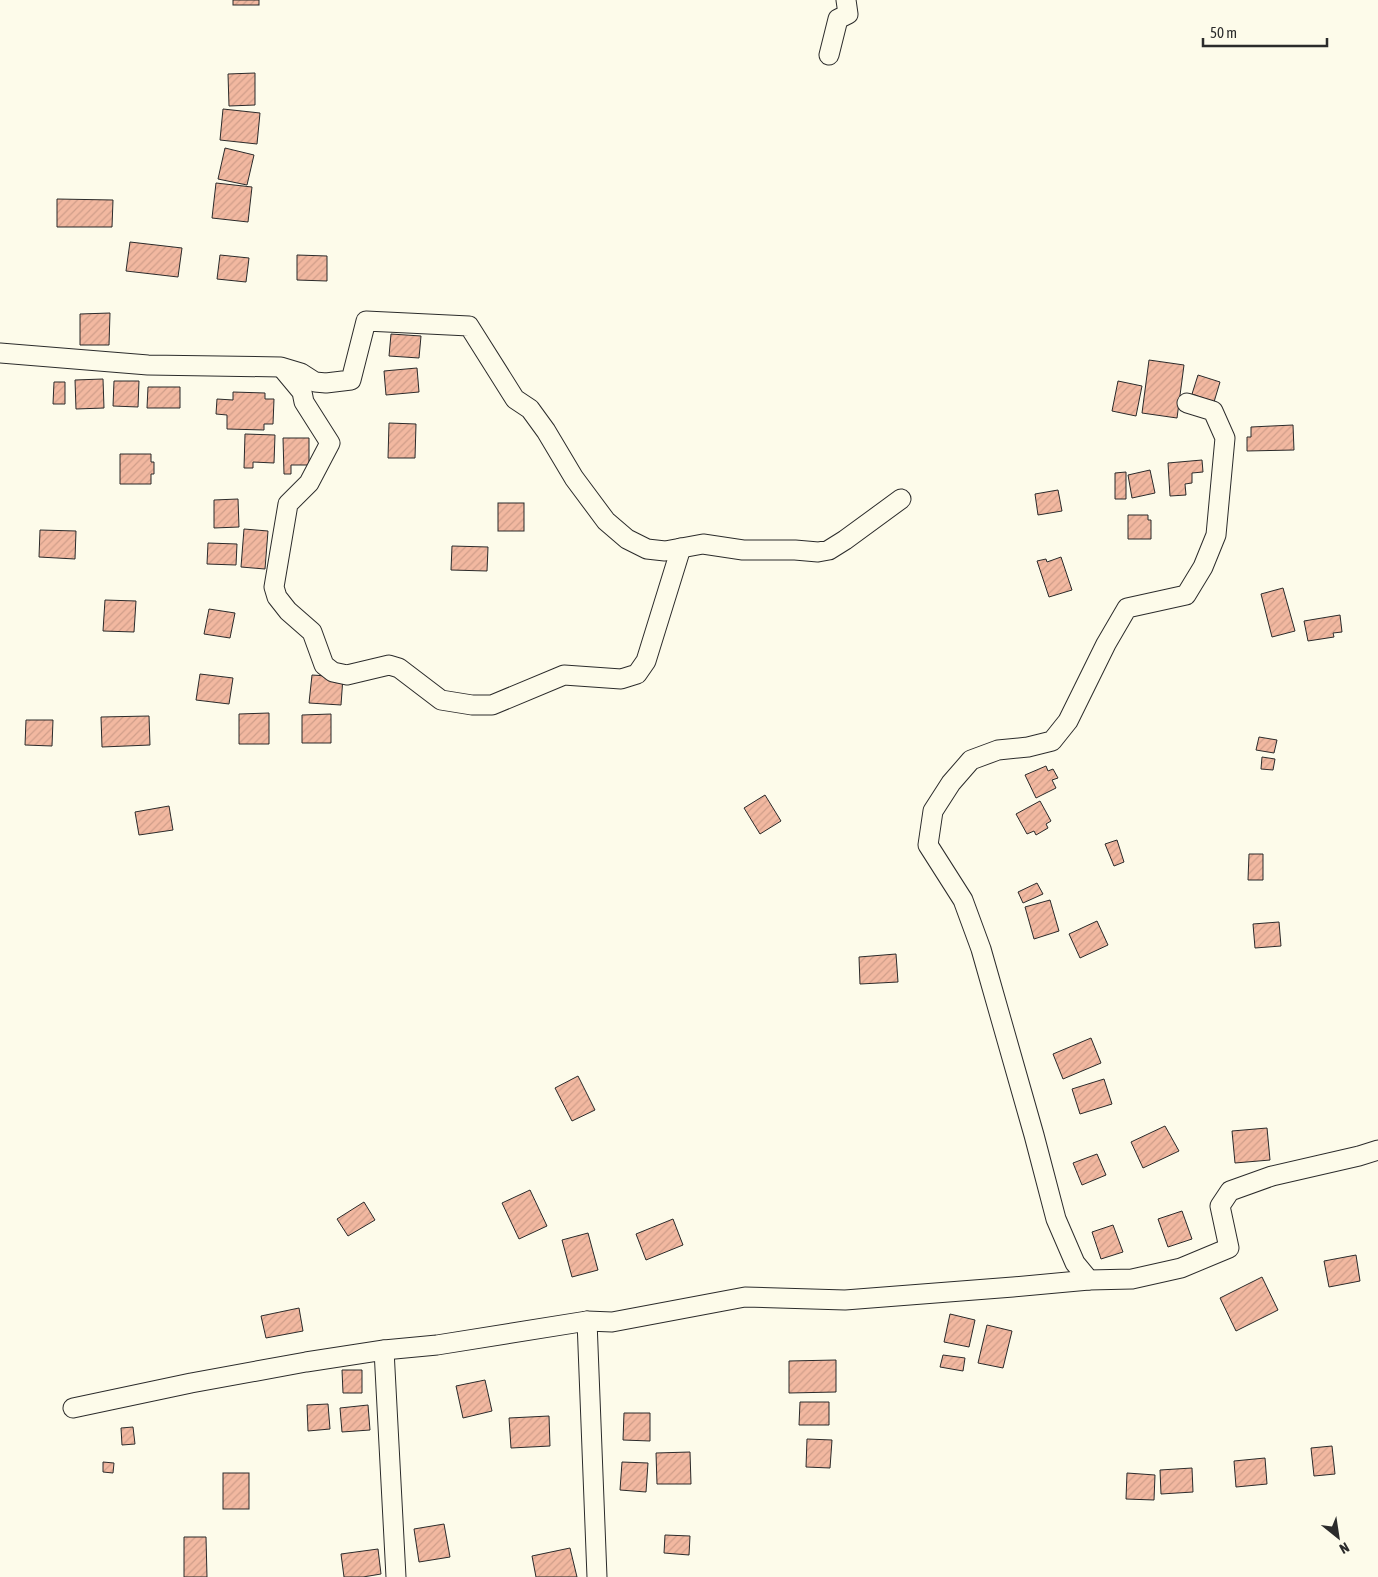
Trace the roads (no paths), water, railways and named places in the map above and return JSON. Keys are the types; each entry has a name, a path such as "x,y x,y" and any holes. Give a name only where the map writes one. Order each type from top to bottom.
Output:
{"street":[{"path":"829,54 838,19 848,14 846,0"},
{"path":"0,354 148,365 281,367 301,373 315,382 326,383 351,380 366,322 470,326 514,399 530,409 546,431 574,478 606,521 627,539 647,549 665,550 703,544 743,550 818,552 829,550 901,499"},
{"path":"281,367 302,392 304,402 330,443 309,483 288,504 274,586 277,597 288,611 312,632 324,666 333,672 347,675 389,665 399,668 441,700 472,705 492,705 564,674 621,679 637,674 646,662 681,548"},
{"path":"1089,1280 1075,1263 1056,1220 981,949 963,900 928,845 933,811 951,783 972,760 998,750 1028,747 1052,740 1068,721 1106,644 1127,608 1186,595 1203,567 1216,535 1225,438 1213,411 1187,403"},
{"path":"74,1408 191,1383 306,1362 384,1350 472,1340 587,1321 612,1322 745,1297 845,1300 1089,1280 1132,1279 1181,1268 1229,1248 1220,1206 1230,1191 1272,1176 1378,1150"},
{"path":"587,1321 597,1577"},
{"path":"384,1350 396,1577"}]}
